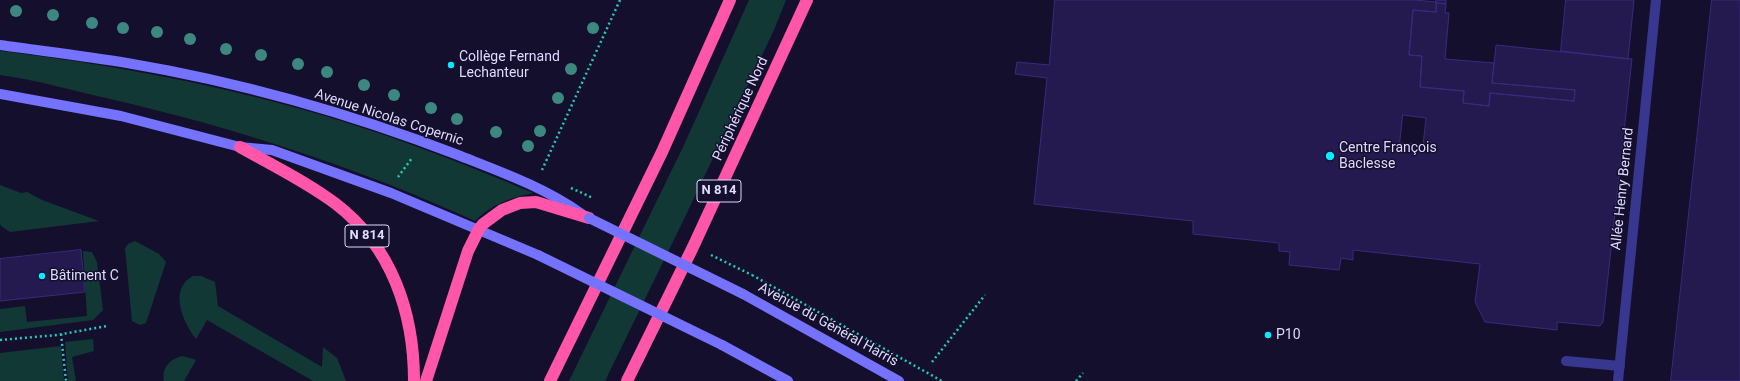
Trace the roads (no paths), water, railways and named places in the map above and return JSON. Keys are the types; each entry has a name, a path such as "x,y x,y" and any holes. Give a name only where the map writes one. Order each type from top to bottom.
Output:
{"highway":[{"path":"550,381 662,152 730,0"},
{"name":"Périphérique Nord","path":"627,381 693,247 807,0"},
{"name":"N 814","path":"240,147 285,172 337,205 355,222 380,250 397,282 405,306 414,358 414,381"},
{"path":"426,381 468,251 478,229 502,210 520,203 536,202 562,205 589,218"}],"main road":[{"name":"Avenue Nicolas Copernic","path":"0,45 128,64 261,92 420,140 534,186 562,205"},
{"path":"0,94 121,116 240,147 272,150 391,193 538,255 722,345 788,381"},
{"name":"Avenue du Général Harris","path":"589,218 743,294 899,381"}],"lane":[{"name":"Allée Henry Bernard","path":"1618,381 1656,0"},
{"path":"1566,361 1620,366"}],"place":[{"name":"Collège Fernand Lechanteur","path":"451,65"},
{"name":"Centre François Baclesse","path":"1330,156"},
{"name":"Bâtiment C","path":"42,276"},
{"name":"P10","path":"1268,335"}]}
